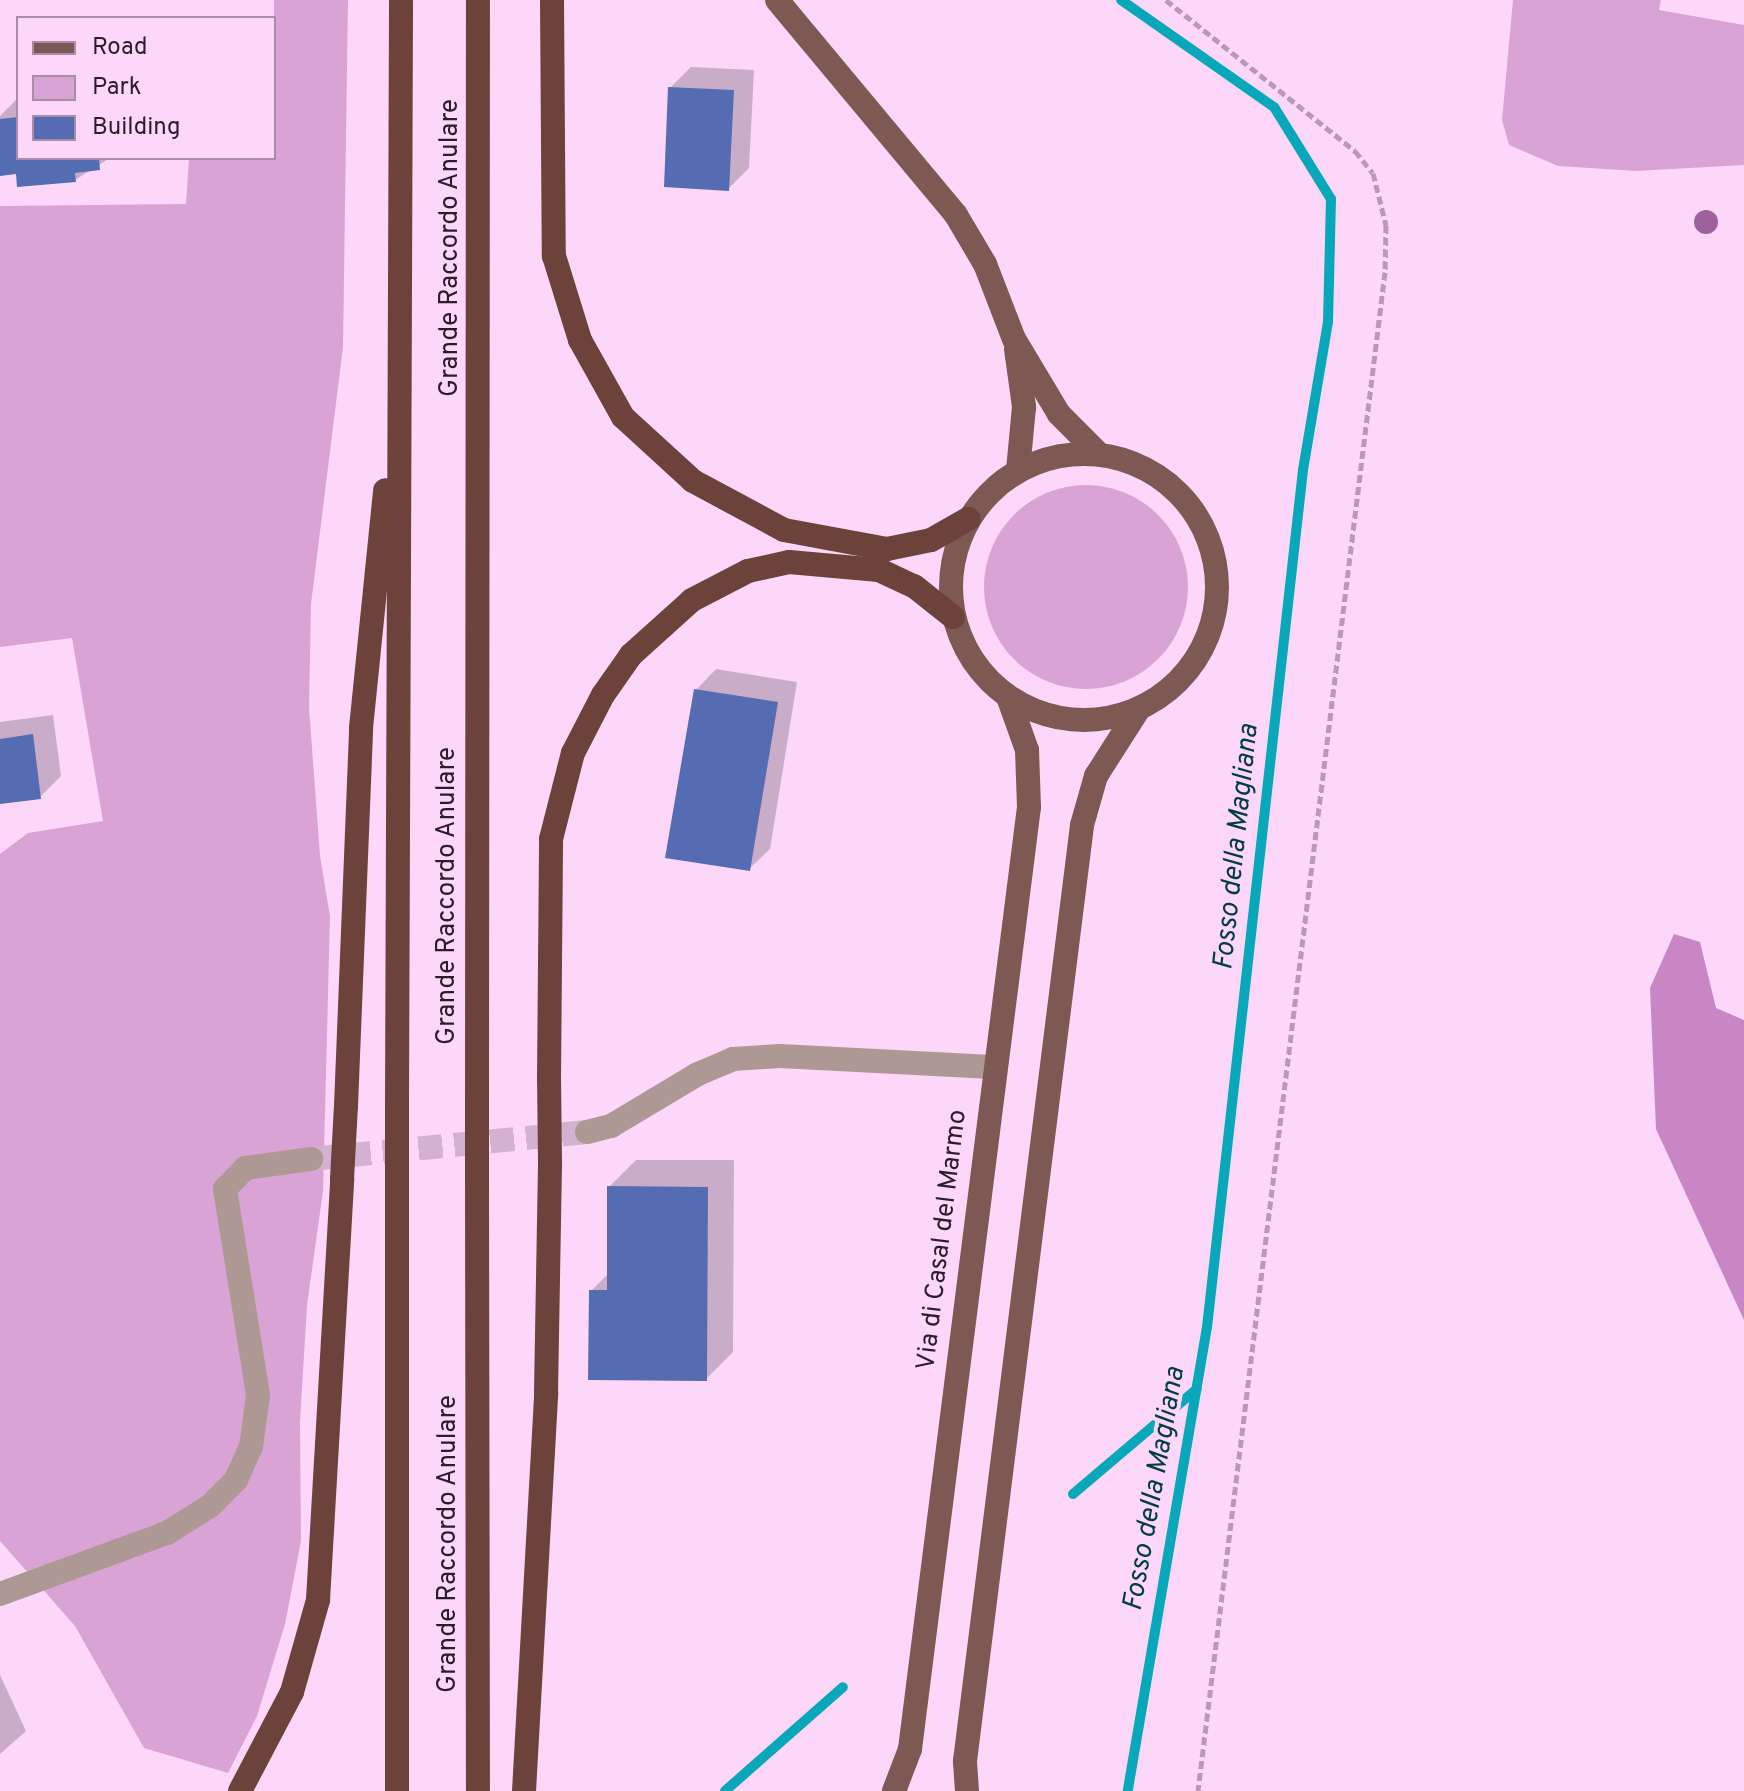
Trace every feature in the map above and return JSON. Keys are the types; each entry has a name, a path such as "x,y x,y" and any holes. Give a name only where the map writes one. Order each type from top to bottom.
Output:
{"highway":[{"name":"Grande Raccordo Anulare","path":"397,1791 401,0"},
{"name":"Grande Raccordo Anulare","path":"478,0 478,1791"},
{"path":"552,0 554,256 580,340 623,417 693,481 784,530 887,549 931,540 968,519"},
{"path":"240,1791 292,1692 318,1600 346,1106 361,728 399,349"},
{"path":"524,1791 546,1393 551,839 573,753 631,655 692,600 748,571 789,562 879,570 914,586 953,617"}],"main road":[{"path":"777,0 956,215 985,264 1014,339 1059,414 1098,453"},
{"path":"1014,339 1024,407 1018,470"},
{"path":"1098,453 1137,465 1176,489 1202,524 1217,566 1217,610 1202,651 1175,686 1138,710 1094,721 1071,720 1008,697 977,666 953,617 951,567 968,519 1018,470 1057,456 1098,453"},
{"name":"Via di Casal del Marmo","path":"894,1791 910,1749 992,1067 1030,783 1024,734 1008,697"},
{"path":"967,1791 965,1761 1082,825 1096,776 1138,710"}],"street":[{"path":"587,1132 611,1126 698,1074 733,1059 796,1056 992,1067"},
{"path":"0,1594 167,1533 210,1506 236,1480 257,1428 258,1395 225,1189 245,1168 311,1159"}],"path":[{"path":"1166,0 1355,151 1373,173 1386,225 1385,272 1198,1791"}],"green space":[{"path":"274,0 348,0 343,347 311,604 309,707 320,856 330,916 323,1191 307,1305 300,1422 301,1541 285,1624 257,1716 228,1773 144,1748 75,1626 0,1541 0,854 28,833 103,821 72,638 0,647 0,206 186,204 189,160 276,160"},
{"path":"1513,0 1661,0 1659,10 1744,25 1744,165 1636,171 1558,166 1509,145 1502,120"},
{"path":"1086,485 1125,493 1143,502 1158,515 1171,530 1180,548 1188,587 1180,626 1171,644 1158,659 1143,672 1125,681 1086,689 1047,681 1029,672 1014,659 1001,644 992,626 984,587 992,548 1001,530 1014,515 1029,502 1047,493"}],"shaded area":[{"path":"1674,934 1700,942 1716,1008 1744,1020 1744,1320 1656,1129 1650,988"}],"building":[{"path":"668,87 734,90 729,191 664,187"},
{"path":"16,117 16,160 99,160 100,170 75,173 76,182 17,187 16,174 0,176 0,119"},
{"path":"694,689 778,702 750,871 665,858"},
{"path":"33,734 41,799 0,804 0,739"},
{"path":"607,1186 708,1187 707,1381 588,1380 589,1290 607,1290"}],"waterway":[{"name":"Fosso della Magliana","path":"1121,0 1274,107 1331,199 1328,322 1303,470 1207,1327 1128,1791"},
{"path":"1073,1494 1197,1389"},
{"path":"725,1791 843,1687"}],"tunnel":[{"path":"311,1159 587,1132"}]}
